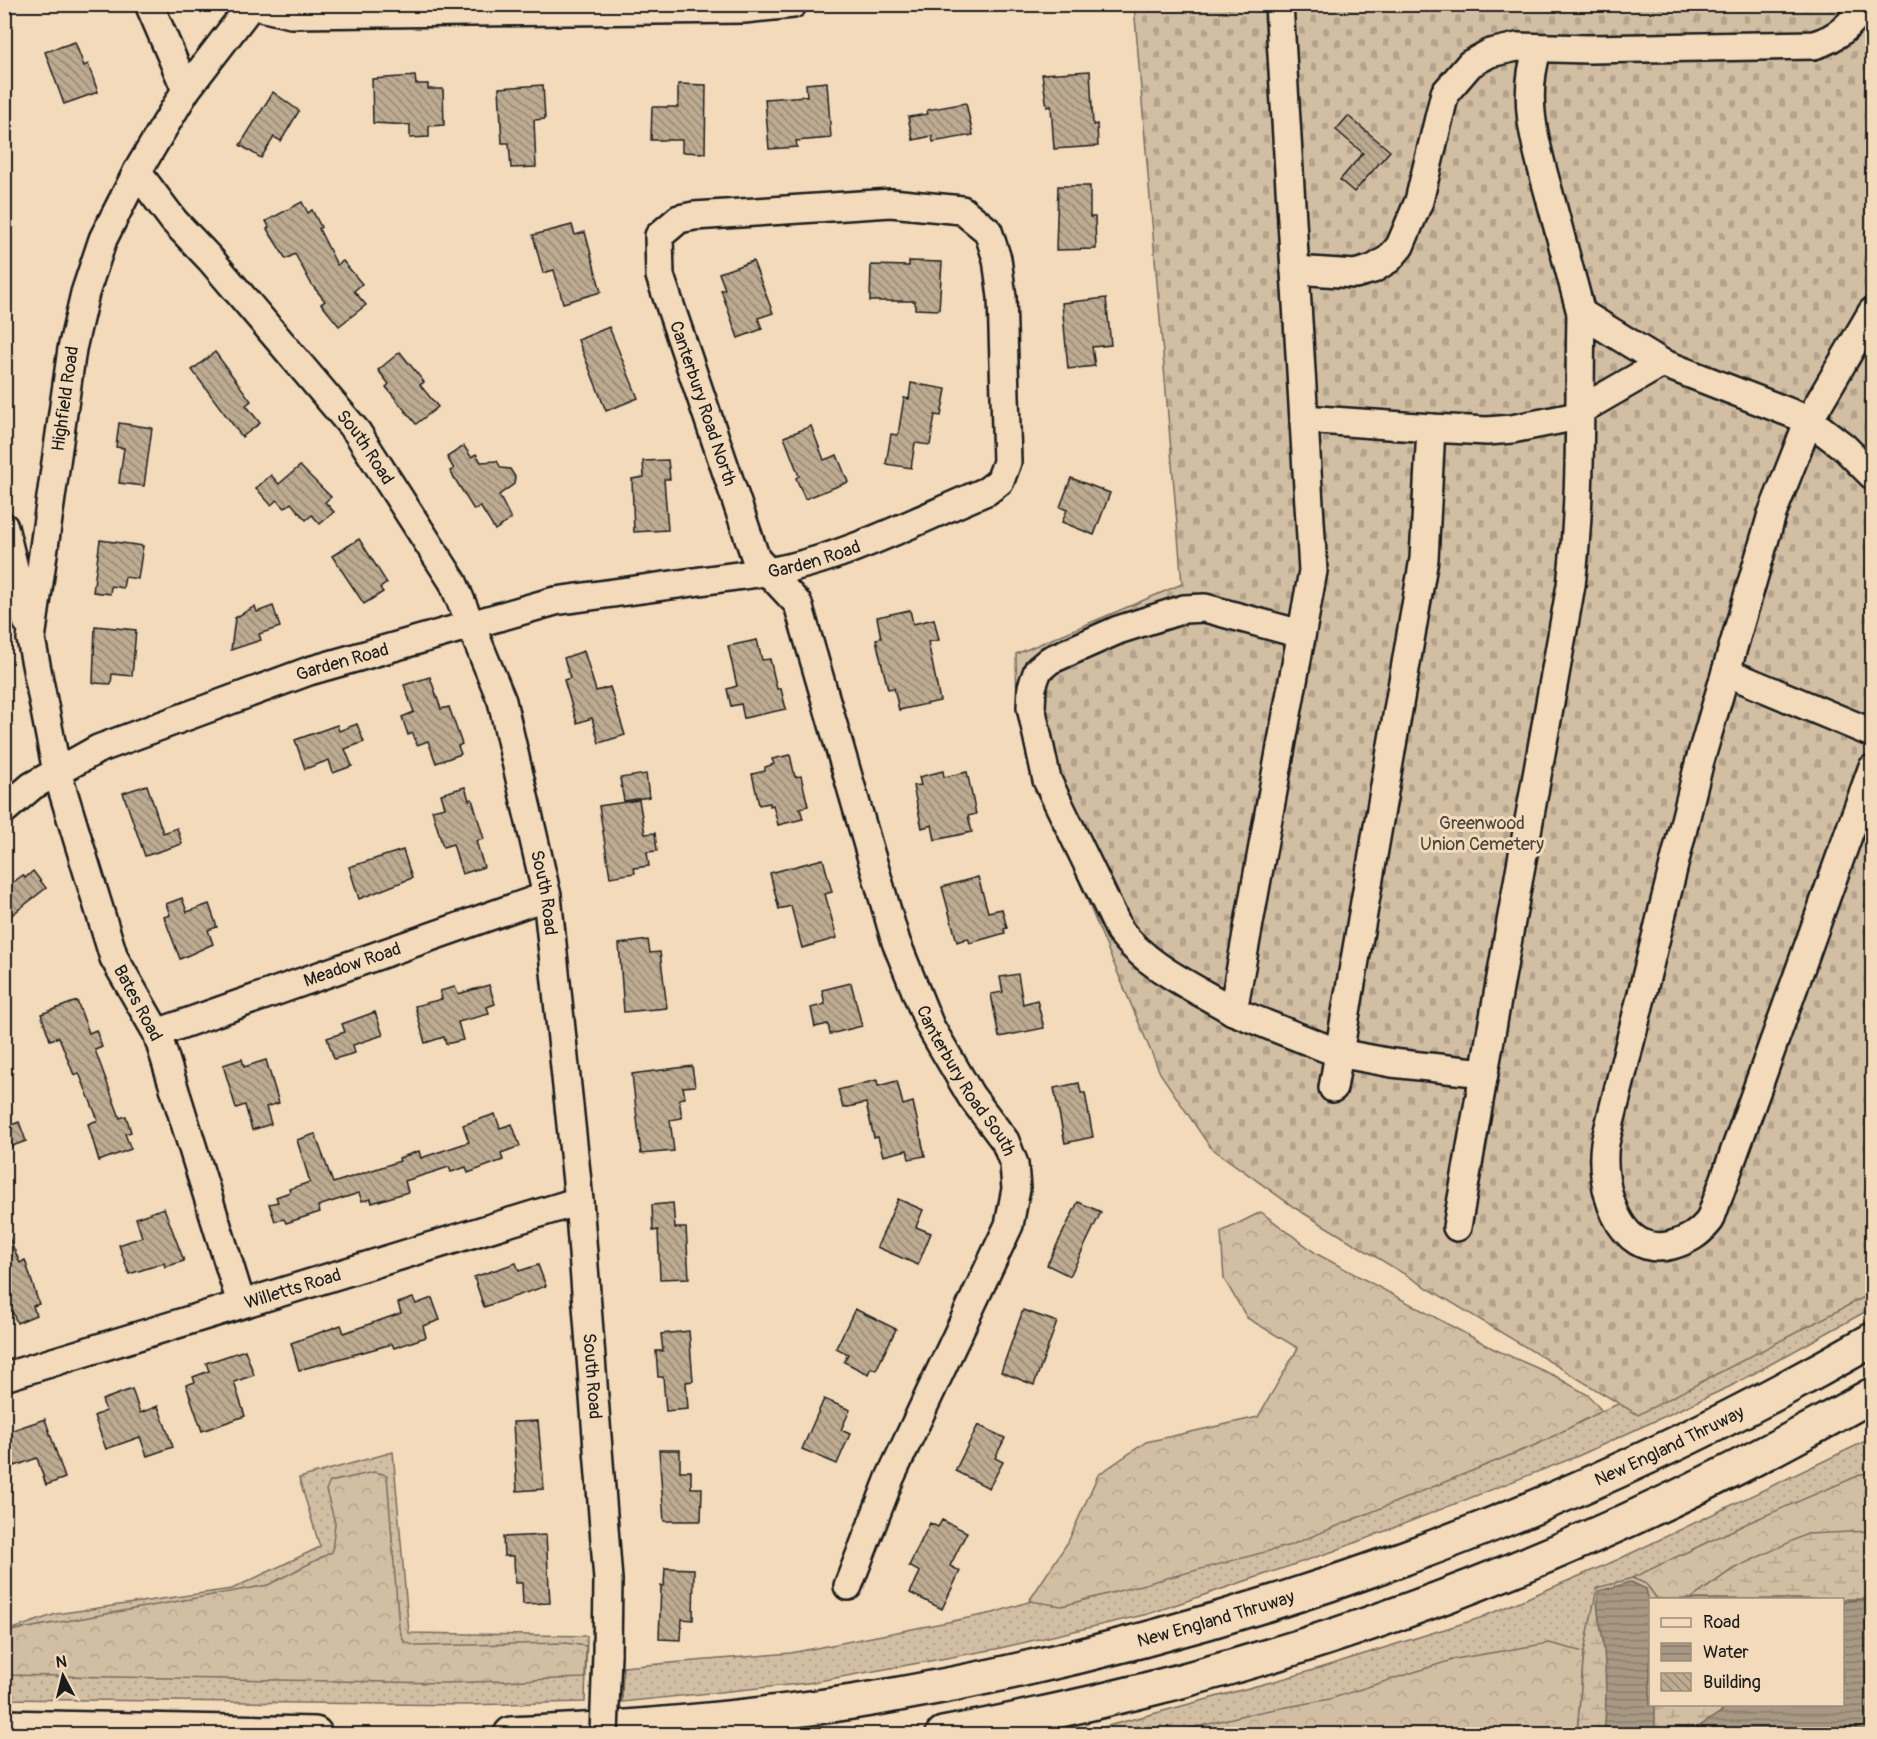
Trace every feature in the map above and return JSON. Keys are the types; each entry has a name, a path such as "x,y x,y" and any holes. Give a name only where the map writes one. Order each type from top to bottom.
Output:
{"highway":[{"name":"New England Thruway","path":"511,1734 716,1719 881,1697 1044,1665 1195,1627 1407,1558 1551,1501 1692,1437 1872,1340"},
{"path":"1622,1523 1762,1455 1872,1395"},
{"path":"943,1734 1096,1702 1276,1653 1476,1584 1776,1462 1872,1420"},
{"path":"4,1727 315,1734"}],"street":[{"path":"149,4 186,90"},
{"path":"251,5 291,14 744,9 793,4"},
{"path":"1233,1011 1313,571 1279,4"},
{"path":"1295,270 1355,274 1373,269 1389,259 1400,246 1419,201 1445,93 1455,78 1470,64 1490,53 1517,47 1814,45 1831,40 1848,28 1866,4"},
{"name":"Highfield Road","path":"57,772 31,639 75,338 85,293 103,239 137,172 186,90 251,5"},
{"path":"1457,1227 1571,585 1579,503 1581,313 1533,134 1529,92 1530,71 1538,48"},
{"name":"South Road","path":"137,172 174,221 211,260 357,432 453,582 502,701 547,896 579,1201 608,1580 604,1734"},
{"name":"Garden Road","path":"57,772 98,749 309,671 555,601 786,569 835,554 987,491 1000,481 1007,462 1002,297 997,259 988,231 962,210 891,204 694,216 679,219 664,231"},
{"name":"Canterbury Road North","path":"664,231 659,236 660,276 744,527 756,559 766,572"},
{"path":"1872,312 1809,420 1772,514 1699,764 1602,1160 1609,1200 1620,1224 1631,1237 1648,1244 1666,1246 1699,1234 1710,1220 1872,769"},
{"path":"1581,313 1662,363 1809,420 1844,447 1872,475"},
{"path":"1304,419 1431,428 1504,430 1579,413 1662,363"},
{"path":"1333,1088 1424,559 1431,428"},
{"path":"4,527 31,639"},
{"name":"Canterbury Road South","path":"766,572 798,604 896,942 930,1026 971,1096 1005,1141 1014,1164 1016,1189 1009,1226 890,1478 848,1586"},
{"path":"1301,634 1205,608 1184,609 1118,630 1050,660 1038,670 1032,687 1031,707 1047,780 1120,931 1132,947 1146,959 1233,1011 1338,1053 1392,1064 1484,1073"},
{"path":"1726,672 1872,733"},
{"path":"4,810 32,786 57,772"},
{"name":"Bates Road","path":"57,772 114,958 157,1033 241,1302"},
{"name":"Meadow Road","path":"157,1033 547,896"},
{"name":"Willetts Road","path":"4,1377 241,1302 579,1201"}],"green space":[{"name":"Greenwood Union Cemetery","path":"1134,5 1872,5 1872,1293 1638,1415 1295,1208 1210,1147 1160,1073 1033,772 1017,713 1016,654 1182,584"},
{"path":"1261,1212 1317,1254 1494,1349 1555,1376 1588,1395 1602,1411 1540,1443 1291,1545 1062,1606 1029,1601 1068,1542 1098,1475 1146,1442 1258,1417 1298,1348 1247,1318 1224,1279 1221,1232"},
{"path":"1872,1273 1872,1308 1731,1386 1578,1456 1334,1551 1148,1614 996,1649 808,1683 622,1702 623,1667 791,1653 993,1613 1456,1469 1531,1423 1602,1411 1740,1351"},
{"path":"1872,1438 1872,1734 1078,1734 1297,1675 1480,1618 1617,1560"},
{"path":"393,1452 409,1633 587,1636 585,1702 466,1705 5,1699 4,1632 56,1614 232,1589 320,1547 299,1478"},
{"path":"1872,1470 1872,1531 1733,1569 1692,1598 1656,1598 1646,1584 1632,1578 1750,1522"},
{"path":"374,1472 387,1475 399,1628 404,1642 416,1646 565,1643 586,1646 585,1678 444,1683 5,1675 5,1632 268,1585 332,1552 335,1523 326,1490 330,1482"},
{"path":"1872,1531 1872,1599 1692,1598 1733,1569 1807,1534"},
{"path":"1632,1578 1646,1584 1656,1598 1649,1598 1649,1706 1725,1706 1721,1712 1688,1734 1577,1734 1584,1652 1597,1588"},
{"path":"1549,1643 1584,1652 1577,1734 1169,1734 1244,1715 1330,1699 1455,1659"}],"water":[{"path":"1631,1582 1646,1589 1649,1602 1649,1706 1655,1706 1655,1727 1681,1734 1604,1734 1606,1682 1599,1621 1599,1591"},
{"path":"1872,1599 1872,1734 1688,1734 1721,1712 1725,1706 1844,1706 1844,1601"}],"building":[{"path":"75,42 84,66 88,64 98,92 64,104 45,52"},
{"path":"1090,71 1093,125 1097,124 1098,146 1054,149 1051,106 1047,107 1042,74"},
{"path":"415,76 416,84 428,84 428,89 443,89 444,125 429,126 429,137 410,138 410,125 373,123 372,79"},
{"path":"827,82 831,138 796,141 797,147 769,149 765,99 807,96 806,84"},
{"path":"678,84 706,85 705,153 682,152 682,140 651,140 652,107 678,107"},
{"path":"543,85 545,119 534,120 536,167 511,168 509,143 502,143 499,88"},
{"path":"273,92 299,111 281,141 274,137 261,158 240,145"},
{"path":"966,103 973,135 933,142 932,136 913,140 908,117 928,114 927,110"},
{"path":"1348,116 1390,151 1354,192 1340,180 1363,153 1336,130"},
{"path":"1058,186 1090,186 1090,217 1095,217 1096,249 1056,250"},
{"path":"302,202 308,213 312,210 337,265 343,261 362,284 354,291 366,305 339,326 321,304 325,301 312,285 295,254 286,259 267,229 269,227 266,221"},
{"path":"572,225 575,235 585,232 601,292 563,303 554,270 543,273 533,235"},
{"path":"753,261 773,313 758,318 762,329 738,338 721,290 725,289 719,273"},
{"path":"909,261 942,262 939,310 915,309 915,301 870,301 871,265 909,266"},
{"path":"1106,298 1111,345 1092,347 1095,366 1068,369 1062,303"},
{"path":"609,327 638,398 606,411 578,340"},
{"path":"215,352 251,401 246,405 260,423 242,437 192,370"},
{"path":"400,352 424,382 420,385 438,407 416,424 386,387 389,384 378,370"},
{"path":"911,383 946,389 941,416 935,415 930,445 915,443 911,468 886,464 891,434 898,435 904,398 909,399"},
{"path":"119,423 152,428 144,486 119,483 124,448 116,447"},
{"path":"811,426 824,460 837,455 848,482 805,499 784,437"},
{"path":"464,446 471,457 476,454 481,462 497,461 501,468 510,469 515,477 514,484 499,495 511,519 495,530 480,506 474,510 450,471 454,469 447,457"},
{"path":"668,460 670,479 664,479 668,530 634,532 632,479 644,477 643,461"},
{"path":"300,466 331,497 325,502 334,512 320,524 312,515 306,520 291,503 285,508 277,500 271,505 256,488 271,475 279,484"},
{"path":"1071,478 1110,493 1094,535 1062,522 1067,510 1060,507"},
{"path":"359,539 387,583 380,588 383,592 364,604 332,556"},
{"path":"100,540 143,546 138,579 125,577 123,588 111,586 110,594 93,592"},
{"path":"255,606 257,612 273,606 280,627 259,634 261,640 231,650 235,618"},
{"path":"910,610 913,624 934,619 939,640 928,642 940,701 899,710 894,688 888,689 880,657 876,639 881,638 877,617"},
{"path":"95,626 136,630 132,676 112,674 111,684 93,683"},
{"path":"757,640 762,660 770,659 777,689 781,689 786,709 744,718 741,704 731,706 727,689 737,686 728,646"},
{"path":"584,651 596,691 610,687 625,735 599,743 592,718 577,723 564,680 570,678 564,658"},
{"path":"430,677 441,709 449,707 462,744 458,746 461,754 436,763 428,741 417,745 413,733 408,735 402,717 414,712 404,685"},
{"path":"357,724 364,742 345,749 352,766 333,773 329,760 305,769 295,740 337,725 339,731"},
{"path":"790,755 795,777 801,776 808,806 800,808 803,819 778,825 773,805 770,806 770,803 759,805 752,774 765,771 765,767 774,764 772,759"},
{"path":"943,771 944,777 967,772 976,814 968,816 972,832 935,840 932,825 922,828 913,786 921,785 919,777"},
{"path":"646,774 649,797 624,801 620,778"},
{"path":"147,785 163,833 177,828 182,844 145,856 123,793"},
{"path":"465,787 469,800 472,799 484,839 476,841 484,867 462,874 453,844 443,847 432,810 445,807 441,794"},
{"path":"639,800 645,834 655,833 657,851 647,852 649,866 634,868 635,873 610,877 599,806"},
{"path":"403,850 412,878 359,899 349,867"},
{"path":"823,859 832,892 825,894 837,938 802,948 791,906 779,909 770,873"},
{"path":"33,871 46,888 4,921 4,889 23,875 25,878"},
{"path":"978,877 988,912 1002,909 1007,928 1004,929 1005,933 970,943 968,938 957,942 942,887"},
{"path":"182,898 187,912 209,904 217,927 208,930 213,944 180,959 164,917 170,915 166,904"},
{"path":"648,940 650,953 660,952 667,1008 624,1012 619,944"},
{"path":"1018,974 1023,1004 1037,1000 1044,1028 999,1037 991,994 1003,992 1000,977"},
{"path":"851,983 862,1026 830,1034 828,1024 815,1027 811,1008 825,1004 822,990"},
{"path":"489,985 495,1004 487,1007 489,1014 458,1022 463,1040 446,1044 444,1037 425,1043 415,1006 442,999 440,991 455,987 458,994"},
{"path":"77,1001 89,1033 96,1030 102,1047 95,1050 120,1118 126,1116 131,1132 125,1134 131,1149 99,1161 88,1124 98,1120 79,1073 74,1075 59,1037 50,1040 41,1014"},
{"path":"375,1012 383,1035 353,1045 355,1053 334,1059 327,1038 345,1032 342,1024"},
{"path":"242,1059 244,1067 266,1060 279,1103 266,1107 271,1124 252,1130 245,1105 236,1108 223,1065"},
{"path":"692,1066 695,1086 683,1087 685,1098 679,1099 682,1118 670,1120 674,1151 641,1154 632,1074"},
{"path":"877,1080 878,1086 897,1081 903,1105 913,1102 925,1156 909,1159 907,1150 883,1156 878,1137 874,1138 866,1103 843,1108 838,1090"},
{"path":"1079,1083 1081,1093 1085,1093 1093,1137 1065,1143 1054,1088"},
{"path":"495,1114 500,1128 512,1124 520,1146 501,1153 503,1160 468,1173 466,1167 451,1172 449,1167 405,1181 408,1192 372,1203 371,1199 362,1201 359,1193 318,1206 320,1212 286,1223 284,1219 275,1221 269,1204 278,1202 276,1197 290,1192 289,1189 310,1182 297,1140 315,1134 333,1183 400,1161 399,1158 419,1151 421,1158 469,1142 463,1125"},
{"path":"19,1122 26,1141 4,1149 4,1128"},
{"path":"898,1199 923,1210 916,1227 931,1233 918,1265 877,1247"},
{"path":"1078,1202 1101,1212 1070,1276 1047,1265"},
{"path":"673,1203 675,1228 686,1228 689,1278 660,1279 658,1230 653,1231 652,1205"},
{"path":"164,1208 184,1261 165,1267 164,1263 129,1274 119,1245 142,1237 136,1218"},
{"path":"4,1226 20,1263 25,1260 39,1304 33,1306 36,1315 17,1323 13,1313 9,1314 4,1304"},
{"path":"516,1263 519,1271 538,1265 546,1286 484,1307 474,1277"},
{"path":"413,1298 416,1304 432,1298 440,1320 423,1326 426,1337 394,1348 392,1344 299,1370 291,1343 341,1325 344,1333 401,1313 398,1303"},
{"path":"855,1309 896,1329 876,1370 871,1368 868,1374 844,1362 848,1354 836,1348"},
{"path":"1023,1310 1057,1322 1034,1385 1001,1372"},
{"path":"689,1331 693,1381 686,1382 688,1409 666,1411 663,1377 658,1377 656,1351 663,1351 661,1334"},
{"path":"245,1350 254,1375 234,1382 245,1416 202,1431 186,1385 195,1382 193,1377 209,1371 206,1363"},
{"path":"132,1389 140,1413 158,1406 173,1447 147,1456 140,1437 106,1449 94,1416 106,1411 102,1400"},
{"path":"824,1399 850,1410 841,1430 850,1434 837,1464 802,1449"},
{"path":"45,1419 65,1478 46,1485 37,1458 15,1466 4,1436 4,1433"},
{"path":"538,1421 544,1489 517,1491 513,1422"},
{"path":"978,1425 1005,1438 995,1458 1003,1462 989,1488 955,1471"},
{"path":"659,1450 680,1450 680,1471 691,1471 691,1488 702,1488 701,1521 664,1521"},
{"path":"942,1520 967,1532 950,1566 960,1571 942,1609 910,1593 920,1572 909,1566 930,1523 938,1527"},
{"path":"546,1535 550,1603 523,1604 522,1583 515,1583 514,1556 504,1556 503,1537"},
{"path":"665,1568 694,1569 693,1620 682,1619 681,1640 659,1639 661,1586 664,1586"}]}
